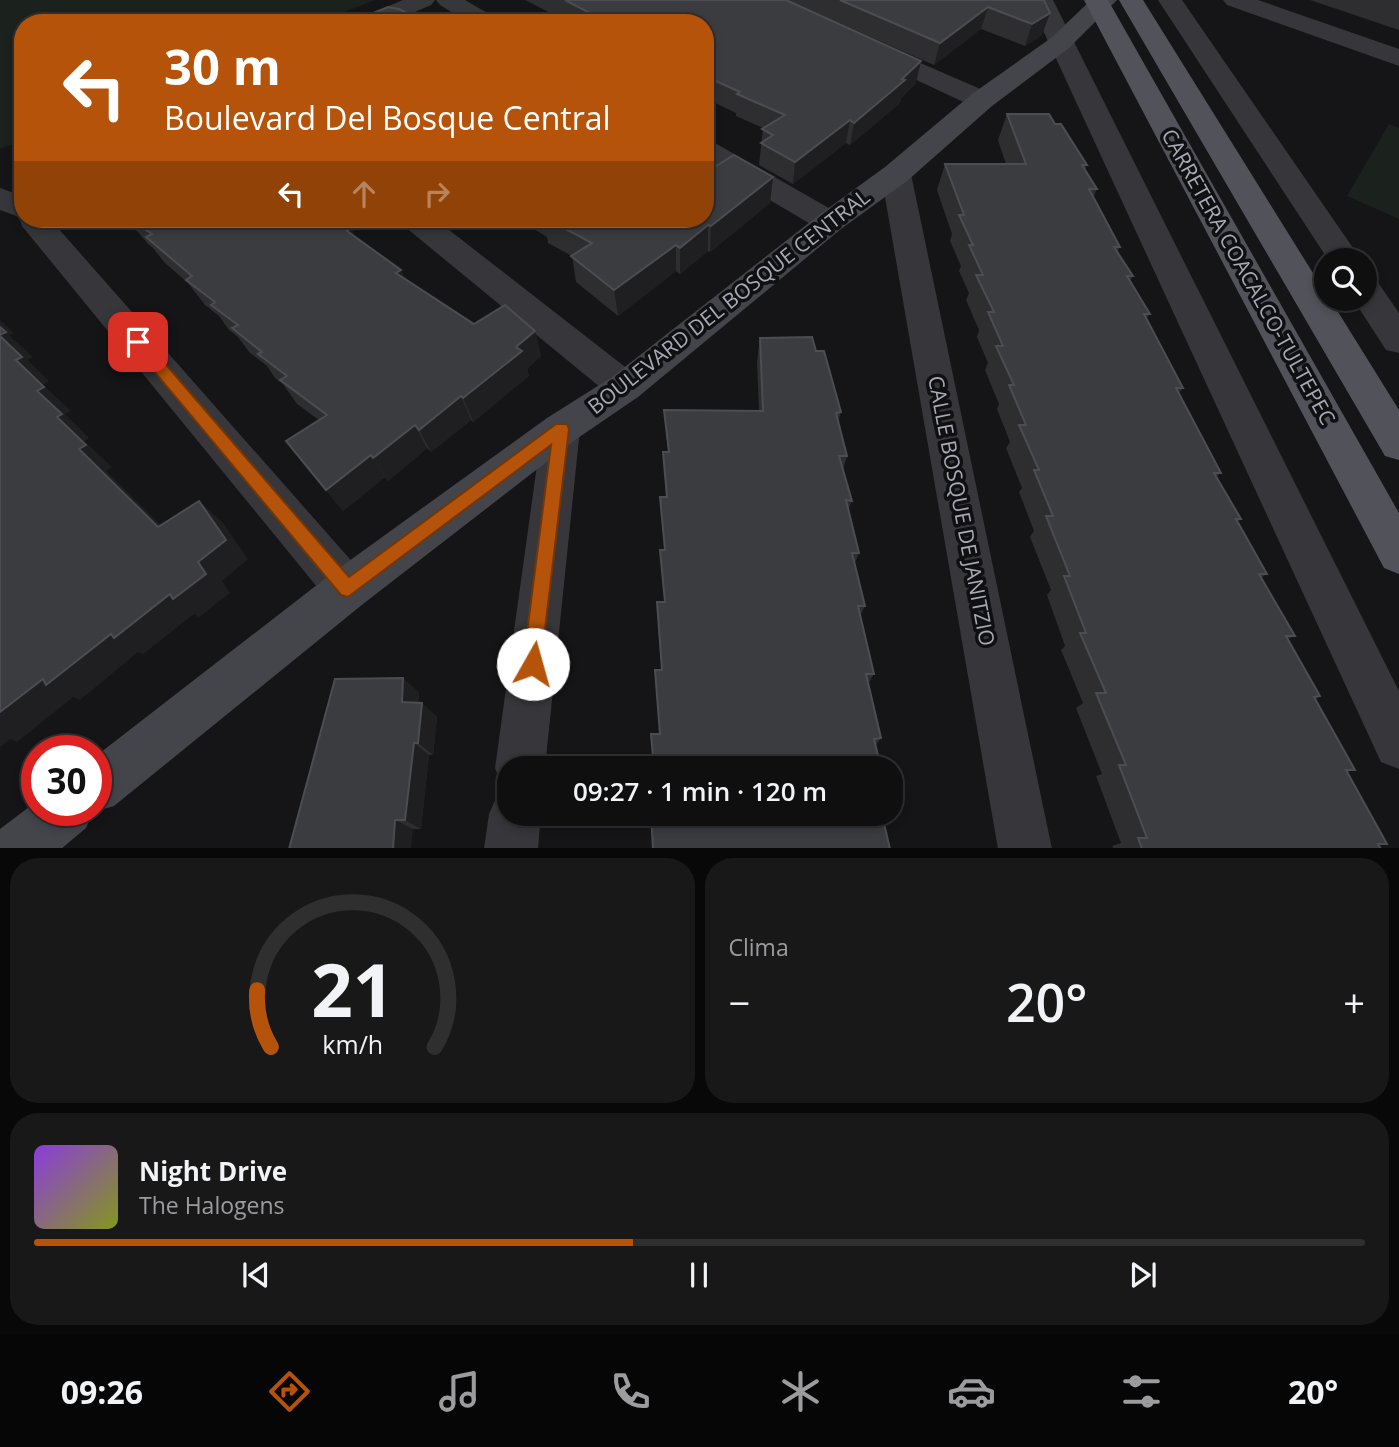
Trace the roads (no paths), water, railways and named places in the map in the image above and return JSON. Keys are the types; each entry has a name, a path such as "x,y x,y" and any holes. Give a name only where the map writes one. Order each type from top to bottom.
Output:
{"main road":[{"name":"CARRETERA COACALCO-TULTEPEC","path":"1104,1 1399,444"},
{"name":"CARRETERA COACALCO-TULTEPEC","path":"1104,1 1399,554"}],"street":[{"path":"390,14 423,0"},
{"path":"448,0 472,14"},
{"path":"1041,0 1399,744"},
{"path":"1170,0 1337,248"},
{"path":"1236,0 1399,58"},
{"name":"BOULEVARD DEL BOSQUE CENTRAL","path":"112,775 348,589 561,429 625,387 830,222 896,174 982,100 1060,43 1104,1"},
{"path":"847,39 982,100"},
{"path":"714,154 830,222"},
{"name":"CALLE BOSQUE DE JANITZIO","path":"896,174 1025,848"},
{"path":"41,228 348,589"},
{"path":"426,228 625,387"},
{"path":"1377,308 1399,340"},
{"path":"521,756 561,429"},
{"path":"510,848 513,826"}]}
